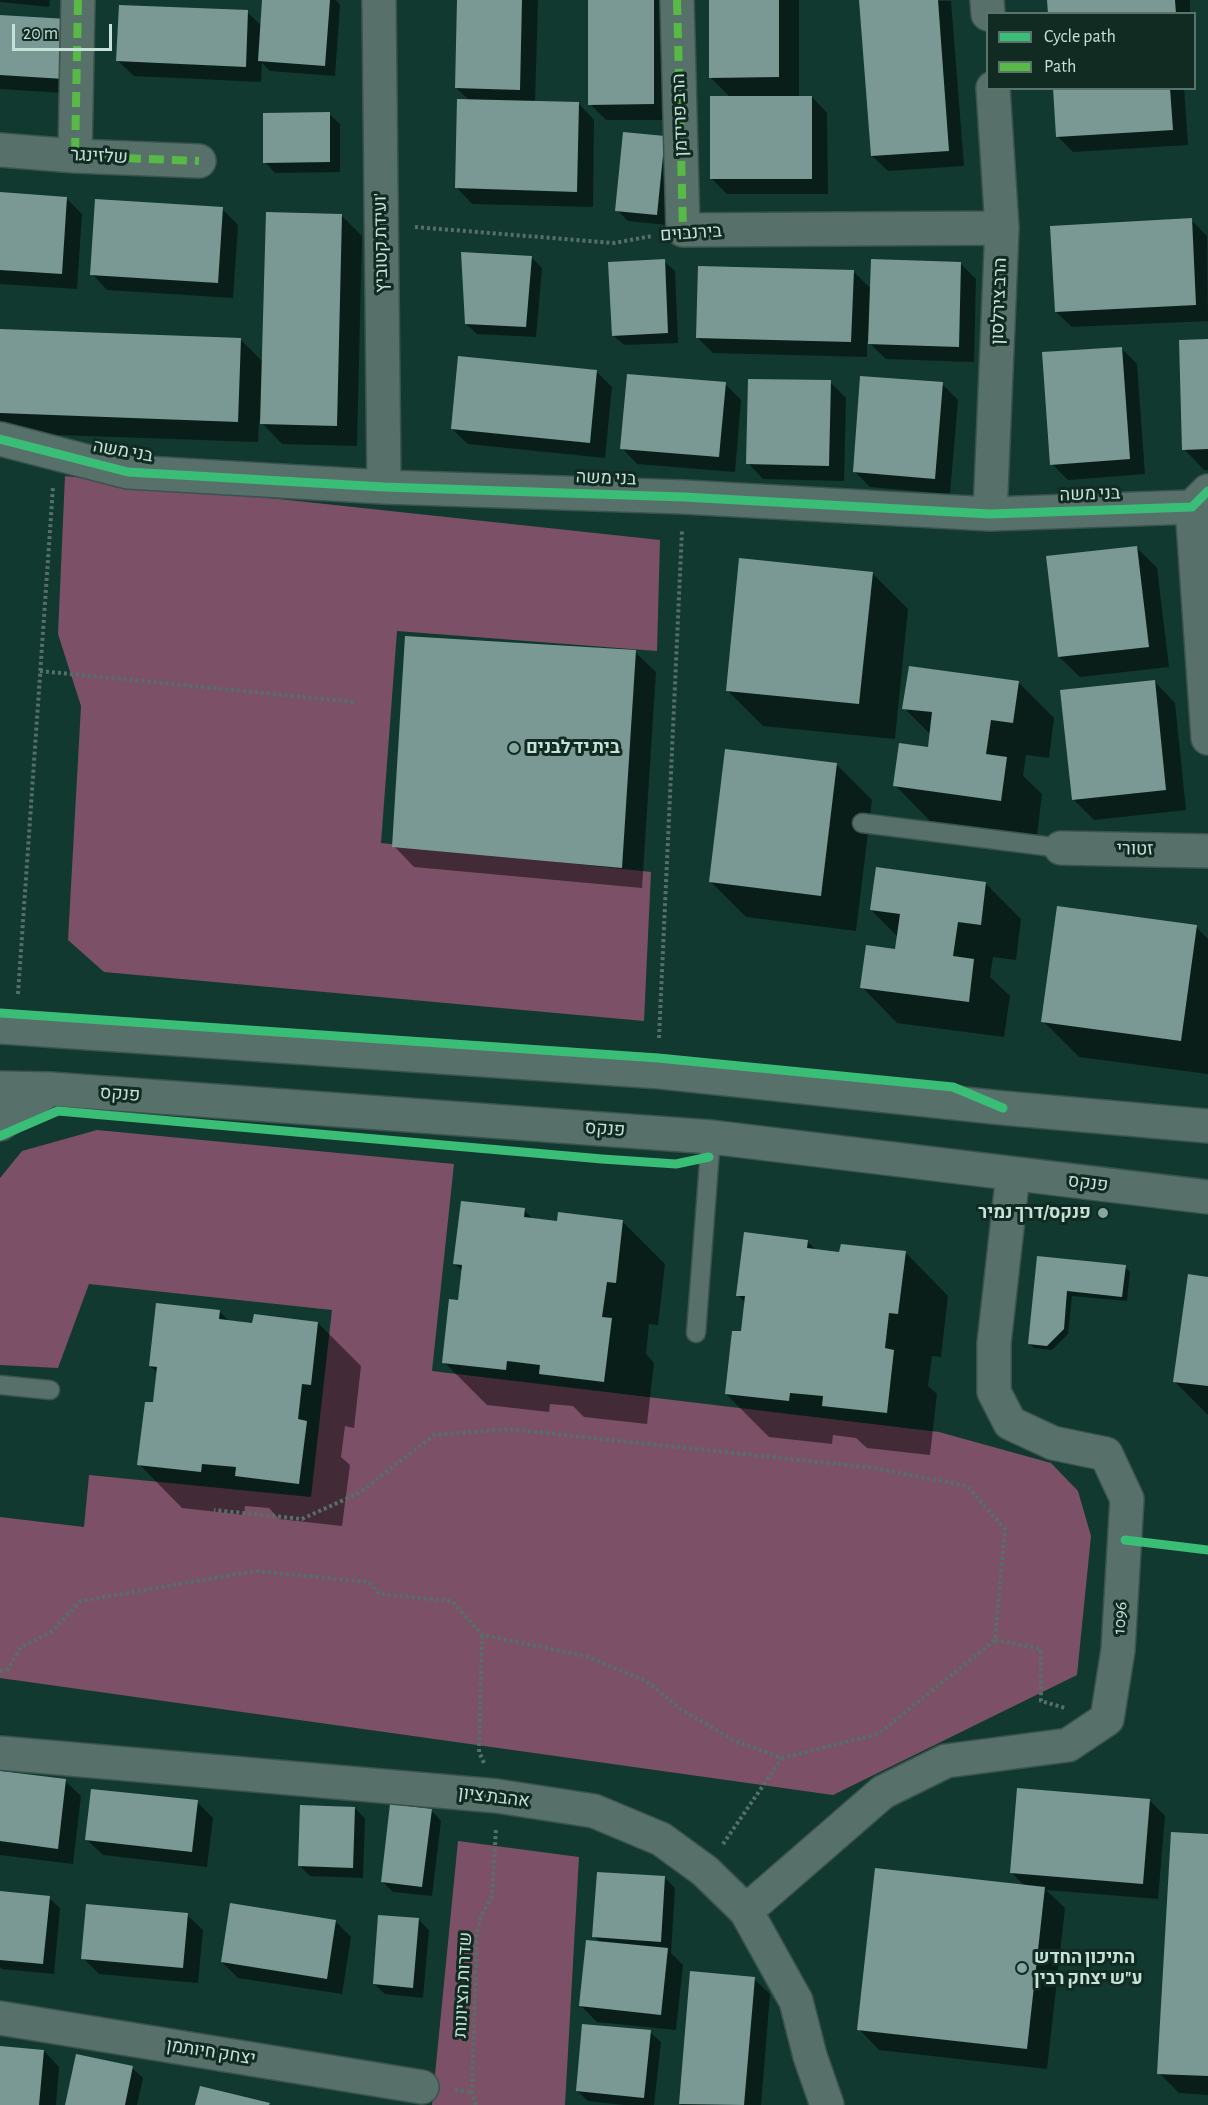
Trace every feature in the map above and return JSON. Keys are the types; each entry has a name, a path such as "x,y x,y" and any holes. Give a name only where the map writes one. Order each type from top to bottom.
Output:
{"street":[{"path":"75,156 78,0"},
{"name":"ועידת קטוביץ'","path":"380,0 384,487"},
{"name":"הרב פרידמן","path":"677,0 684,230"},
{"name":"הרב צירלסון","path":"990,514 1002,228 993,90"},
{"name":"שלזינגר","path":"0,150 75,156 199,161"},
{"name":"בירנבוים","path":"684,230 1002,228"},
{"name":"בני משה","path":"0,439 128,472 384,487 684,497 990,514 1200,499"},
{"path":"1200,499 1208,738"},
{"name":"זטורי","path":"1061,848 1208,851"},
{"path":"8,1028 661,1072 1003,1108 1208,1126"},
{"name":"פנקס","path":"0,1088 50,1089 711,1137 1208,1197"},
{"path":"0,1124 50,1089"},
{"name":"1096","path":"746,1911 883,1792 946,1761 1068,1745 1107,1719 1118,1650 1127,1499 1106,1454 1053,1443 1010,1423 994,1392 994,1343 1013,1174"},
{"name":"אהבת ציון","path":"0,1753 497,1796 594,1811 661,1839 705,1870 746,1911 796,2001 810,2056 827,2105"},
{"name":"יצחק חיותמן","path":"0,2018 422,2086"}],"lane":[{"path":"862,823 1061,848"},
{"path":"696,1333 711,1137"},
{"path":"0,1385 50,1390"}],"path":[{"path":"8,1028 40,672 55,453"},
{"path":"661,1072 658,1058 684,497"},
{"path":"40,672 355,702"},
{"path":"0,1671 8,1669 21,1647 51,1632 81,1601 255,1571 369,1582 379,1594 452,1601 482,1635 586,1656 646,1681 682,1710 735,1741 782,1758 878,1734 995,1640 1005,1529 967,1486 874,1468 509,1428 434,1435 359,1493 302,1519 214,1510"},
{"path":"479,1752 482,1635"},
{"path":"995,1640 1041,1649 1041,1679"},
{"path":"705,1870 782,1758"}],"shaded area":[{"path":"65,476 660,540 657,651 397,631 381,843 651,872 644,1021 104,972 68,940 81,706 58,634"},
{"path":"97,1130 454,1164 432,1371 939,1432 1051,1463 1078,1491 1091,1536 1077,1675 833,1795 0,1678 0,1517 84,1527 89,1475 311,1497 332,1310 89,1284 58,1368 0,1365 0,1178 22,1151"},
{"path":"458,1841 579,1857 565,2105 432,2105"}],"building":[{"path":"262,0 330,0 325,66 258,61"},
{"path":"457,0 522,0 520,90 455,88"},
{"path":"588,0 654,0 654,104 588,105"},
{"path":"709,0 779,0 779,77 709,78"},
{"path":"859,0 938,0 949,151 871,156"},
{"path":"1047,0 1175,0 1176,12 1048,12"},
{"path":"119,5 248,10 246,67 116,61"},
{"path":"0,15 67,19 64,79 0,75"},
{"path":"1053,90 1170,90 1173,130 1056,137"},
{"path":"710,96 812,96 812,179 710,179"},
{"path":"457,99 579,102 577,192 455,188"},
{"path":"330,112 330,162 263,163 263,113"},
{"path":"623,132 665,136 657,215 615,211"},
{"path":"0,192 67,197 62,274 0,270"},
{"path":"95,199 223,207 218,283 90,275"},
{"path":"266,212 342,214 337,426 260,424"},
{"path":"1192,218 1196,305 1055,312 1050,226"},
{"path":"461,252 532,256 526,327 465,324"},
{"path":"665,259 668,333 612,336 608,262"},
{"path":"871,259 961,262 959,347 868,344"},
{"path":"698,266 854,270 851,342 696,338"},
{"path":"0,329 241,338 238,422 0,413"},
{"path":"1208,339 1208,449 1182,450 1179,340"},
{"path":"1122,347 1130,459 1050,465 1042,352"},
{"path":"458,356 597,370 590,443 451,429"},
{"path":"627,374 726,382 719,457 620,449"},
{"path":"860,376 943,382 935,479 853,472"},
{"path":"748,379 831,380 829,466 746,464"},
{"path":"1137,546 1149,647 1058,657 1046,556"},
{"path":"739,558 873,572 859,704 726,691"},
{"name":"בית יד לבנים","path":"405,636 636,650 622,868 392,847"},
{"path":"909,666 1019,681 1013,723 991,720 986,754 1007,757 1001,801 893,786 899,743 928,747 932,712 902,709"},
{"path":"1155,680 1166,790 1072,800 1060,690"},
{"path":"725,749 837,763 821,896 709,882"},
{"path":"876,867 986,882 981,925 958,922 953,956 974,959 969,1002 860,988 866,945 895,949 900,914 870,910"},
{"path":"1057,906 1197,925 1181,1041 1041,1022"},
{"path":"461,1201 525,1208 524,1217 557,1221 558,1212 623,1220 616,1283 607,1282 602,1317 612,1318 604,1382 539,1374 540,1365 507,1361 506,1370 442,1363 449,1299 458,1300 462,1265 453,1264"},
{"path":"744,1232 808,1240 807,1248 839,1252 841,1244 906,1251 898,1314 889,1313 885,1348 894,1350 887,1413 822,1406 823,1396 790,1393 789,1401 725,1394 732,1331 741,1331 745,1296 736,1296"},
{"path":"1037,1256 1126,1265 1122,1297 1067,1291 1064,1329 1047,1346 1028,1344"},
{"path":"1188,1274 1208,1277 1208,1386 1173,1382"},
{"path":"156,1303 220,1310 219,1319 252,1323 254,1314 318,1322 311,1385 302,1384 298,1419 307,1421 299,1484 235,1476 236,1467 202,1464 201,1472 137,1465 145,1402 153,1402 157,1367 149,1366"},
{"path":"0,1771 66,1779 58,1849 0,1841"},
{"path":"1017,1788 1150,1799 1143,1884 1010,1873"},
{"path":"91,1789 198,1800 192,1852 85,1840"},
{"path":"390,1804 432,1809 422,1887 381,1882"},
{"path":"300,1805 355,1807 353,1868 298,1866"},
{"path":"1171,1832 1208,1834 1208,2076 1157,2074"},
{"path":"875,1868 1045,1887 1027,2049 857,2030"},
{"path":"597,1872 665,1876 661,1942 592,1937"},
{"path":"0,1891 50,1896 43,1964 0,1960"},
{"path":"230,1903 336,1920 327,1979 221,1962"},
{"path":"86,1904 188,1913 183,1968 81,1959"},
{"path":"378,1915 419,1918 413,1988 373,1984"},
{"path":"586,1940 668,1948 661,2015 579,2006"},
{"path":"690,1971 755,1977 744,2105 679,2104"},
{"path":"582,2024 651,2030 644,2098 576,2091"},
{"path":"0,2046 44,2050 39,2105 0,2105"},
{"path":"76,2054 133,2066 125,2105 65,2105"},
{"path":"200,2086 270,2103 269,2105 195,2105"}],"marked path":[{"path":"78,0 75,156 199,161"},
{"path":"677,0 683,230"}],"cycle path":[{"path":"0,439 128,472 384,487 684,497 990,514 1192,507 1208,491"},
{"path":"0,1013 658,1058 953,1087 1003,1108"},
{"path":"0,1136 58,1111 602,1159 676,1164 709,1157"},
{"path":"1125,1540 1208,1550"}],"place":[{"name":"בית יד לבנים","path":"514,748"},
{"name":"פנקס/דרך נמיר","path":"1103,1213"},
{"name":"התיכון החדש ע\"ש יצחק רבין","path":"1022,1968"}]}
